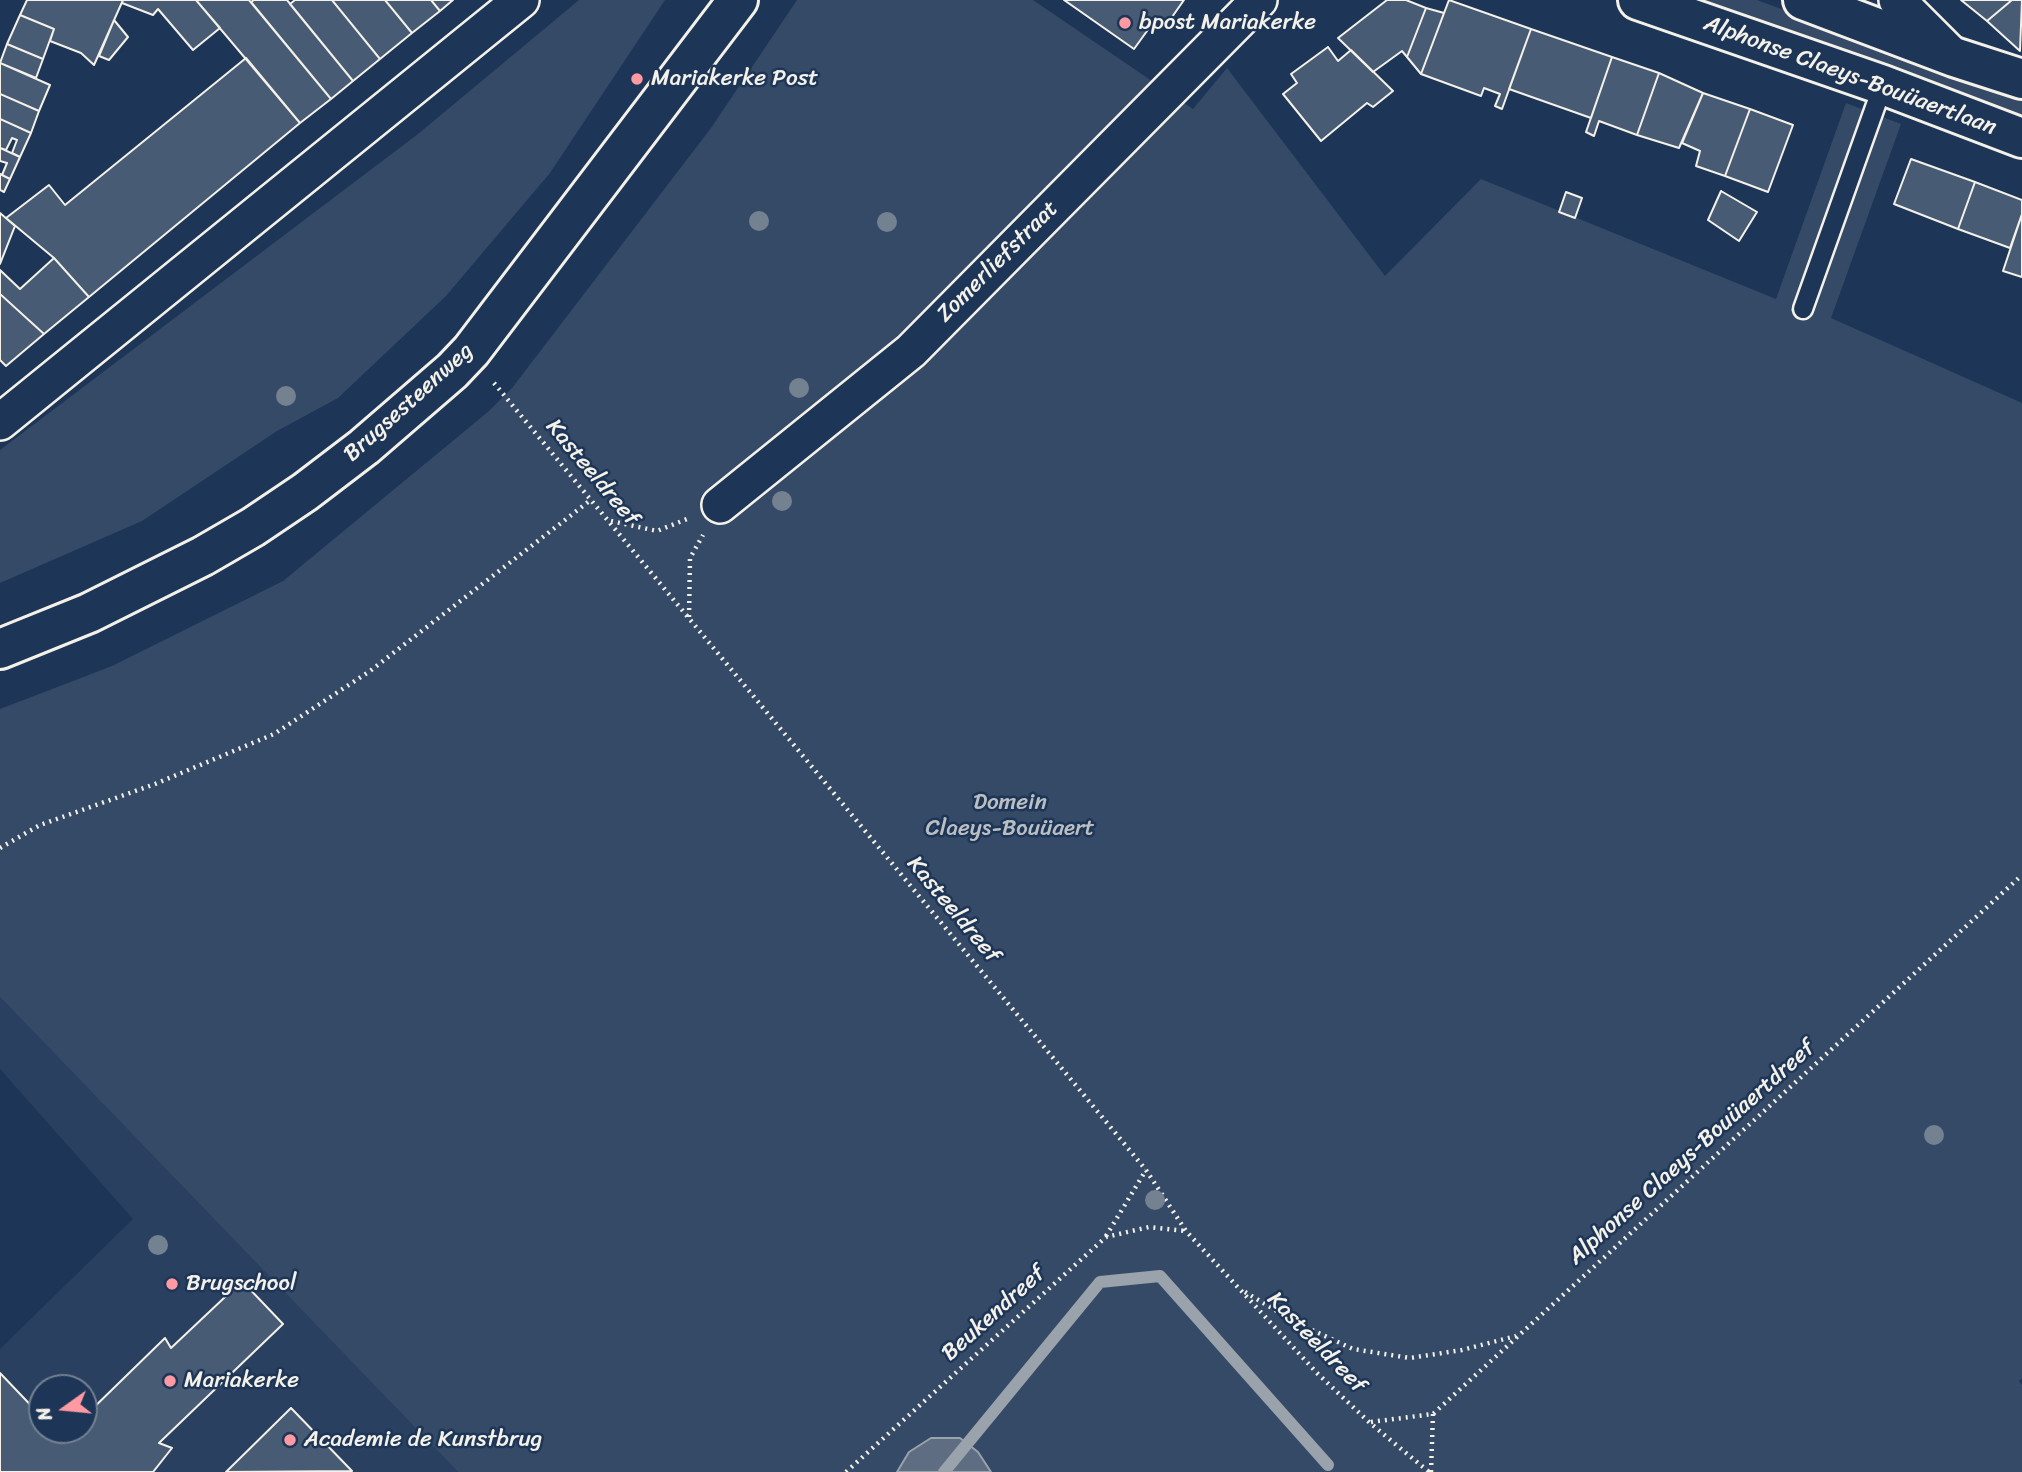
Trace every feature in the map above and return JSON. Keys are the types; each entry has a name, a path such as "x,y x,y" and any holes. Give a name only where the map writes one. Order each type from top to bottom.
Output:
{"street":[{"path":"0,422 521,0"},
{"name":"Brugsesteenweg","path":"0,649 89,612 203,556 253,527 305,492 363,447 452,371 471,351 738,0"},
{"name":"Zomerliefstraat","path":"720,505 911,351 1259,0"},
{"name":"Alphonse Claeys-Bouüaertlaan","path":"1638,0 1883,85 2022,138"},
{"path":"1802,0 1954,57 2022,79"},
{"path":"1897,0 1954,57"}],"lane":[{"path":"1803,309 1883,85"}],"path":[{"name":"Kasteeldreef","path":"471,351 502,394 592,499 1146,1171 1186,1231 1318,1373 1370,1423 1430,1472"},
{"path":"0,848 40,825 155,784 274,734 370,671 592,499"},
{"path":"610,521 657,531 720,505"},
{"path":"690,618 690,558 720,505"},
{"name":"Alphonse Claeys-Bouüaertdreef","path":"1433,1414 2022,875"},
{"path":"1106,1237 1146,1171"},
{"name":"Beukendreef","path":"846,1472 1106,1237 1149,1227 1186,1231"},
{"path":"1238,1287 1297,1323 1353,1349 1410,1358 1492,1343 1519,1335"},
{"path":"1370,1423 1433,1414 1430,1472"}],"shaded area":[{"name":"Brugschool","path":"0,997 458,1472 0,1472 0,1349 133,1219 0,1069"},
{"path":"931,1438 960,1438 978,1452 991,1472 897,1472 909,1452"}],"green space":[{"path":"579,0 665,0 550,173 446,296 338,398 277,431 142,521 0,583 0,450 418,134"},
{"name":"Domein Claeys-Bouüaert","path":"797,0 1033,0 1193,109 1227,68 1385,276 1481,179 1776,299 1846,103 1901,124 1831,318 2022,403 2022,1378 2019,1381 2022,1385 2022,1472 458,1472 0,997 0,709 112,666 283,581 489,411 512,388 711,128"},
{"path":"1699,0 1757,0 2019,97 2022,100 2022,117 2015,119 1699,6"}],"building":[{"path":"27,0 123,0 94,65 81,53 50,41 54,29 20,15"},
{"path":"123,0 196,0 220,28 193,50 158,9 153,15 122,3"},
{"path":"196,0 249,0 331,99 300,123"},
{"path":"287,0 353,81 331,99 251,2"},
{"path":"295,0 332,0 380,59 353,81 290,4"},
{"path":"332,0 385,0 412,33 380,59"},
{"path":"385,0 431,0 440,11 412,33"},
{"path":"431,0 453,0 440,11"},
{"name":"bpost Mariakerke","path":"1064,0 1184,0 1165,27 1155,20 1134,49"},
{"path":"1387,0 1406,0 1426,8 1407,57 1402,51 1373,72 1338,38"},
{"path":"1449,0 1531,29 1502,109 1495,106 1500,94 1484,88 1481,96 1421,74"},
{"path":"1961,0 2012,0 1987,21"},
{"path":"2012,0 2022,0 2020,51 1987,21"},
{"path":"1426,8 1444,13 1421,74 1407,57"},
{"path":"20,15 54,29 43,59 7,44"},
{"path":"114,20 128,37 109,60 99,56"},
{"path":"1531,29 1612,57 1591,118 1509,89"},
{"path":"7,44 43,59 36,78 0,63"},
{"path":"1328,47 1338,61 1351,50 1393,91 1373,107 1367,103 1321,141 1283,94 1297,83 1291,74"},
{"path":"1612,57 1659,73 1637,135 1599,121 1594,136 1586,132"},
{"path":"246,58 300,123 89,297 54,258 6,218 49,185 65,205"},
{"path":"0,63 50,85 39,111 0,94"},
{"path":"1659,73 1703,93 1679,148 1637,135"},
{"path":"1703,93 1750,109 1725,176 1696,166 1700,151 1682,143"},
{"path":"0,94 39,111 31,133 0,119"},
{"path":"1750,109 1793,125 1768,192 1725,176"},
{"path":"0,119 31,133 20,157 12,153 17,140 12,138 6,150 0,148"},
{"path":"0,148 20,157 10,179 2,175 7,163 0,161"},
{"path":"1911,159 1975,182 1958,229 1894,204"},
{"path":"0,174 10,179 4,192 0,190"},
{"path":"1975,182 2022,200 2022,214 2010,248 1958,229"},
{"path":"1721,191 1757,212 1739,241 1708,220"},
{"path":"1566,192 1582,198 1575,218 1559,212"},
{"path":"0,213 15,226 0,264"},
{"path":"2022,214 2022,277 2003,271"},
{"path":"54,258 89,297 44,334 0,294 0,270 20,289"},
{"path":"0,294 44,334 6,366 0,360"},
{"path":"242,1281 283,1324 159,1443 172,1448 153,1472 0,1472 0,1373 28,1402 28,1444 98,1444 98,1403 165,1338 171,1348"},
{"name":"Academie de Kunstbrug","path":"291,1408 352,1471 226,1472"}],"waterway":[{"path":"944,1472 1100,1282 1160,1276 1328,1465"}],"place":[{"name":"bpost Mariakerke","path":"1125,23"},
{"name":"Mariakerke Post","path":"637,79"},
{"name":"Brugschool","path":"172,1284"},
{"name":"Mariakerke","path":"170,1381"},
{"name":"Academie de Kunstbrug","path":"290,1440"}]}
